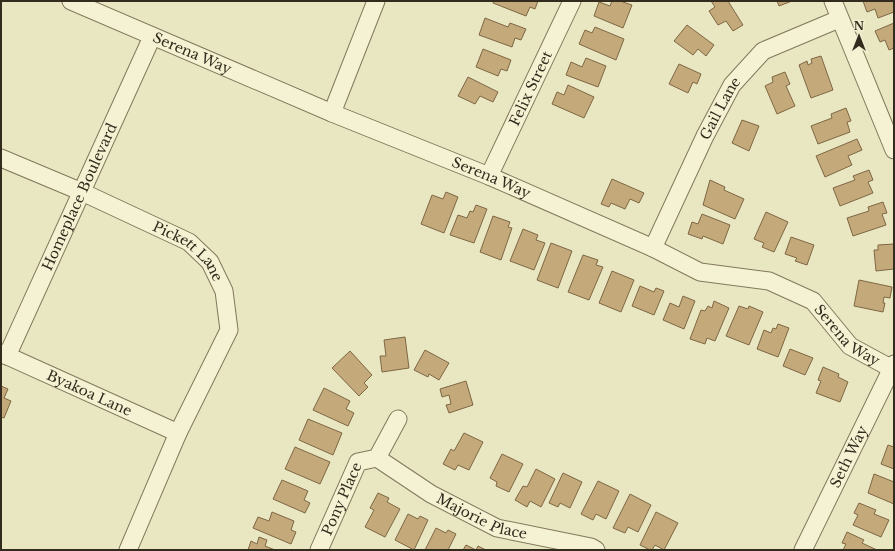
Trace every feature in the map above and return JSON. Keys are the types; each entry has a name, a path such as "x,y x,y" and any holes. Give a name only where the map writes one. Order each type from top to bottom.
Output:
{"street":[{"name":"Serena Way","path":"71,1 332,113 489,176 653,248 700,272 769,281 813,301 850,346 893,368"},
{"path":"332,113 376,1"},
{"name":"Felix Street","path":"489,176 572,1"},
{"path":"833,1 839,19 894,150"},
{"name":"Gail Lane","path":"653,248 705,136 732,85 763,51 839,19"},
{"name":"Homeplace Boulevard","path":"4,355 82,192 152,37"},
{"name":"Pickett Lane","path":"1,158 82,192 189,242 210,262 224,291 229,330 178,433 128,550"},
{"name":"Byakoa Lane","path":"4,355 178,433"},
{"name":"Seth Way","path":"803,550 893,368"},
{"name":"Pony Place","path":"319,550 358,462 377,458 398,419"},
{"name":"Majorie Place","path":"377,458 431,494 497,528 562,540 591,547 596,550"}],"building":[{"path":"494,1 538,1 535,9 530,7 526,16 493,3"},
{"path":"612,1 620,1 632,5 623,28 594,16 599,2 610,6"},
{"path":"711,1 728,1 743,25 733,31 726,21 718,25 709,11 715,7"},
{"path":"777,1 792,1 779,6"},
{"path":"863,1 894,1 894,12 878,18 875,9 867,12"},
{"path":"485,18 508,27 510,23 526,29 521,40 515,38 512,47 479,35"},
{"path":"894,23 894,48 889,50 885,40 880,42 875,31"},
{"path":"687,25 714,45 706,56 698,49 693,55 674,41"},
{"path":"595,27 624,39 616,60 579,44 585,30 592,33"},
{"path":"483,49 511,60 507,71 501,69 498,76 476,67"},
{"path":"821,56 833,90 811,98 799,65 807,61 808,65 812,63 811,59"},
{"path":"586,58 606,66 598,87 566,75 571,62 582,67"},
{"path":"679,64 701,74 697,84 693,82 688,93 669,84"},
{"path":"785,72 790,84 786,86 795,106 777,114 765,86 773,82 772,77"},
{"path":"468,77 498,92 493,102 480,96 475,104 458,96"},
{"path":"568,85 594,97 584,118 552,104 557,92 564,95"},
{"path":"846,108 851,121 847,122 850,132 818,144 811,126 832,118 831,114"},
{"path":"742,120 759,126 749,151 732,143"},
{"path":"857,139 862,150 848,156 852,165 825,177 816,156"},
{"path":"869,170 873,180 868,182 873,193 840,206 833,188 855,180 853,176"},
{"path":"612,179 644,193 639,203 630,199 625,209 611,203 609,207 601,204"},
{"path":"710,180 725,187 724,190 744,199 735,219 703,205"},
{"path":"446,192 458,197 444,233 421,224 432,195 443,199"},
{"path":"883,202 887,213 882,214 886,225 853,236 847,218 869,211 868,207"},
{"path":"476,205 487,209 474,243 450,235 458,215 467,218 470,211 473,212"},
{"path":"766,212 788,222 774,252 762,247 764,243 754,239"},
{"path":"702,214 730,225 723,244 703,236 702,239 688,234 692,222 698,224"},
{"path":"493,216 510,222 508,227 512,228 501,260 480,252"},
{"path":"523,229 538,235 536,240 545,243 534,270 510,261"},
{"path":"791,237 814,245 807,265 795,261 797,258 785,254"},
{"path":"551,243 572,251 558,288 537,280"},
{"path":"894,244 894,269 876,271 874,250 878,250 878,245"},
{"path":"583,255 598,260 596,265 603,267 589,300 568,292"},
{"path":"612,271 634,280 621,312 599,303"},
{"path":"859,280 892,287 890,298 884,297 883,303 885,303 883,312 854,306"},
{"path":"640,286 654,292 656,288 664,291 654,315 632,306"},
{"path":"683,296 695,301 684,329 663,320 670,303 679,307"},
{"path":"714,301 729,308 715,341 707,338 705,344 690,339 701,310 705,311 708,306 712,308"},
{"path":"739,306 748,309 749,306 763,312 749,345 726,336"},
{"path":"778,324 789,328 778,357 757,349 764,330 771,333 773,328 776,329"},
{"path":"405,337 409,368 382,372 380,356 386,356 384,340"},
{"path":"790,349 813,358 805,375 783,366"},
{"path":"425,350 449,363 439,380 429,374 428,377 414,370"},
{"path":"350,351 372,375 364,383 368,387 359,396 332,368"},
{"path":"823,367 839,374 838,377 848,382 840,402 816,393 821,381 818,380"},
{"path":"466,381 473,405 449,413 446,405 451,404 449,395 442,397 440,389"},
{"path":"1,386 8,389 4,398 11,401 4,418 1,417"},
{"path":"324,388 350,401 346,409 354,413 348,426 313,410"},
{"path":"308,419 342,433 333,455 299,440"},
{"path":"464,433 483,442 469,470 458,465 455,470 443,464 451,449 454,451"},
{"path":"888,445 894,447 894,469 881,464"},
{"path":"295,447 330,462 320,484 285,469"},
{"path":"502,454 523,464 509,492 496,486 497,482 490,478"},
{"path":"536,469 555,479 541,507 530,501 527,507 515,500 523,486 527,487"},
{"path":"563,473 582,482 570,508 560,503 558,507 549,503"},
{"path":"874,474 894,482 894,504 868,493"},
{"path":"282,480 308,491 304,500 310,503 305,513 273,499"},
{"path":"598,481 619,491 606,519 596,514 593,520 581,514"},
{"path":"378,493 389,498 387,502 400,509 385,537 365,527 374,510 370,508"},
{"path":"630,494 651,505 638,532 628,527 625,533 613,528"},
{"path":"859,503 876,510 874,514 889,520 881,537 853,525 858,515 854,513"},
{"path":"272,512 294,521 291,530 296,532 291,544 253,528 258,517 269,521"},
{"path":"656,512 678,523 664,550 655,545 652,550 650,550 640,545"},
{"path":"408,514 418,519 420,516 428,520 414,550 395,540"},
{"path":"436,528 446,533 448,530 456,534 448,550 425,550"},
{"path":"847,532 864,540 862,543 877,550 843,550 846,544 842,543"},
{"path":"259,537 267,540 265,546 275,550 248,550 251,541 257,544"},
{"path":"466,545 476,550 463,550"},
{"path":"478,546 486,550 476,550"}]}
